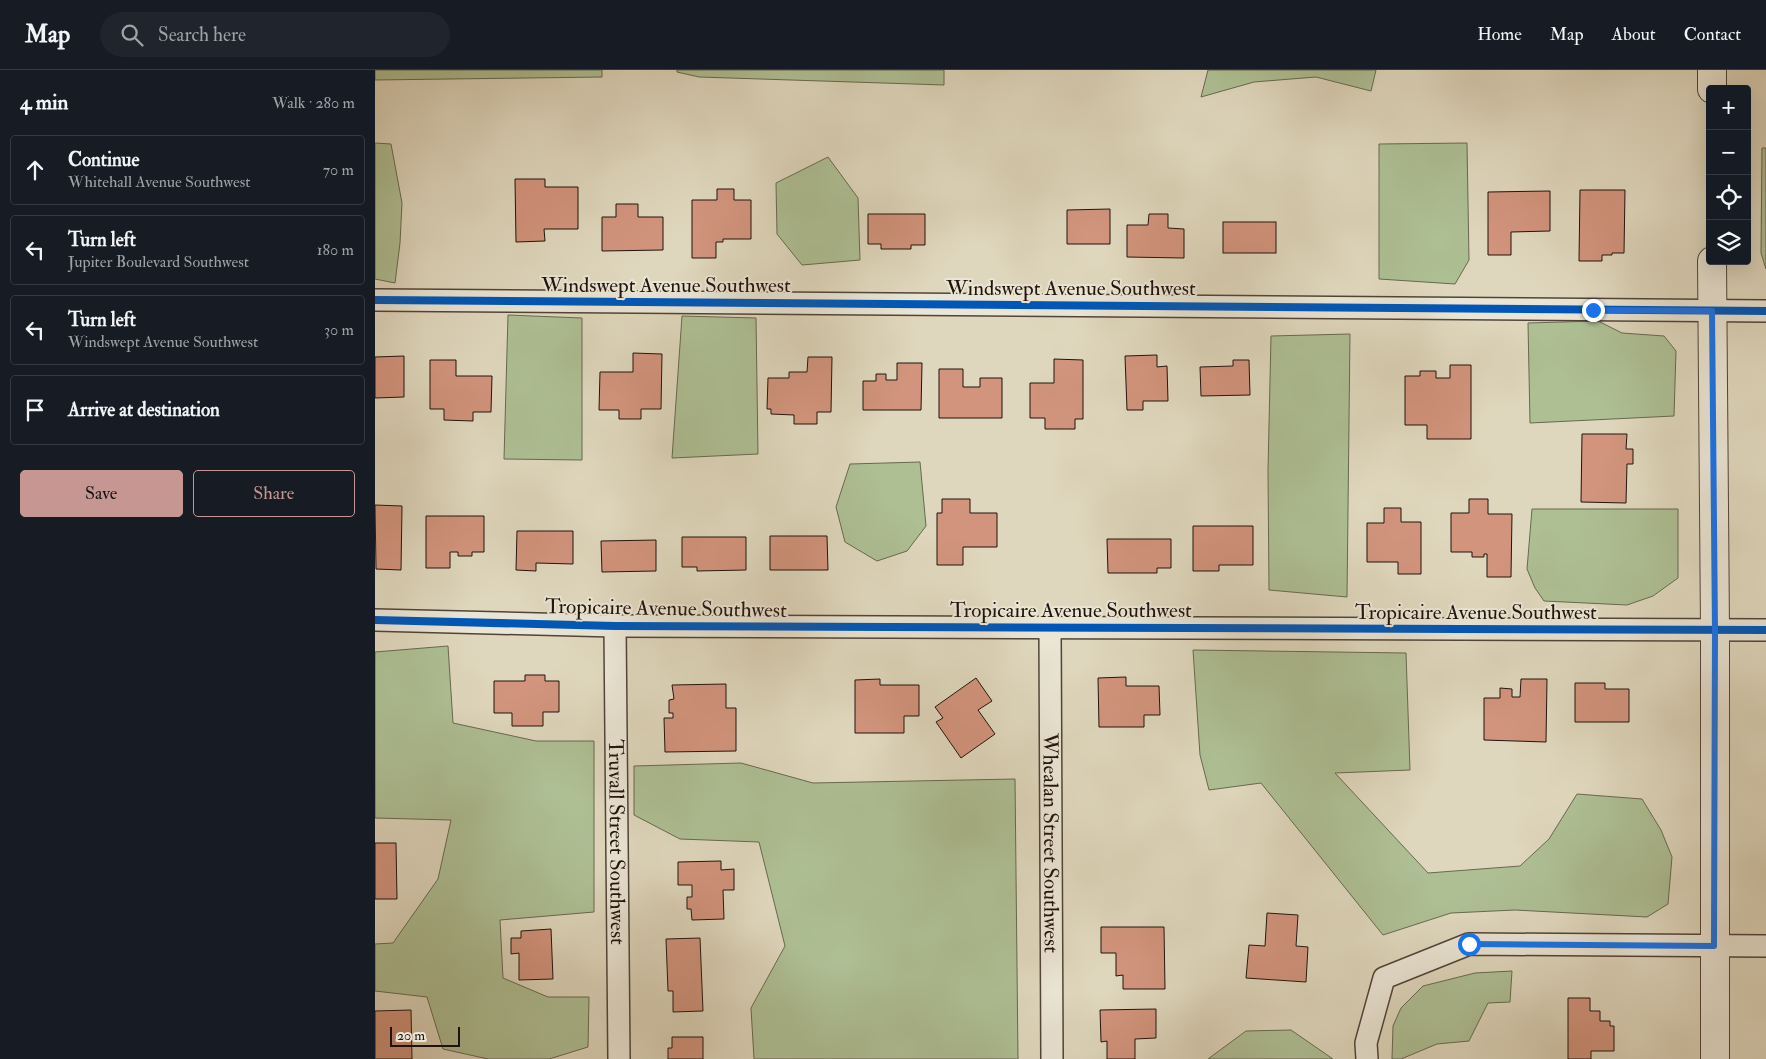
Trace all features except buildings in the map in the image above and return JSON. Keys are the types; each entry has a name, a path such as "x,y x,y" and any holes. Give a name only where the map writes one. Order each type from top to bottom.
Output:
{"street":[{"path":"1712,70 1712,85"},
{"path":"1712,265 1715,630 1715,1059"},
{"name":"Windswept Avenue Southwest","path":"375,300 1766,311"},
{"name":"Tropicaire Avenue Southwest","path":"375,620 615,626 1766,630"},
{"name":"Truvall Street Southwest","path":"615,626 619,1059"},
{"name":"Whealan Street Southwest","path":"1050,628 1052,1059"},
{"path":"1367,1051 1384,978 1469,944 1766,946"}],"green space":[{"path":"375,70 602,70 602,77 375,80"},
{"path":"677,70 944,70 944,85 699,77 677,72"},
{"path":"1208,70 1376,70 1371,91 1316,77 1254,82 1201,97"},
{"path":"375,143 391,144 402,203 395,283 375,279"},
{"path":"1467,143 1469,260 1455,284 1379,279 1379,144"},
{"path":"1762,148 1766,148 1766,269 1761,253"},
{"path":"828,157 858,198 860,260 802,265 777,234 776,183"},
{"path":"508,315 582,318 582,460 504,459"},
{"path":"682,316 756,318 758,454 672,458"},
{"path":"1598,321 1622,333 1664,336 1676,351 1674,416 1530,423 1528,323"},
{"path":"1350,334 1347,597 1269,590 1268,470 1271,336"},
{"path":"920,462 926,526 907,551 877,561 845,542 836,507 850,464"},
{"path":"1532,509 1678,509 1678,578 1653,596 1627,605 1544,601 1535,588 1527,569"},
{"path":"448,646 453,723 536,741 594,741 594,912 500,920 503,978 548,997 589,997 588,1047 549,1059 488,1059 443,1049 427,997 375,991 375,944 393,943 438,879 451,820 375,818 375,652"},
{"path":"1193,650 1406,653 1410,770 1335,773 1428,873 1520,866 1549,839 1577,794 1642,799 1661,830 1672,857 1668,904 1647,917 1515,910 1451,913 1383,935 1261,783 1209,790 1200,755"},
{"path":"741,763 813,783 1015,779 1018,1059 754,1059 751,1008 785,946 759,842 680,839 634,815 634,766"},
{"path":"1512,971 1510,1002 1488,1003 1469,1041 1437,1044 1401,1059 1392,1059 1393,1026 1401,1008 1423,986 1475,973"},
{"path":"1291,1030 1333,1059 1208,1059 1246,1031"}],"cycle path":[{"path":"375,300 1766,311"},
{"path":"375,620 615,626 1766,630"}],"route":[{"path":"1469,944 1714,946 1715,630 1712,311 1593,310"}]}
